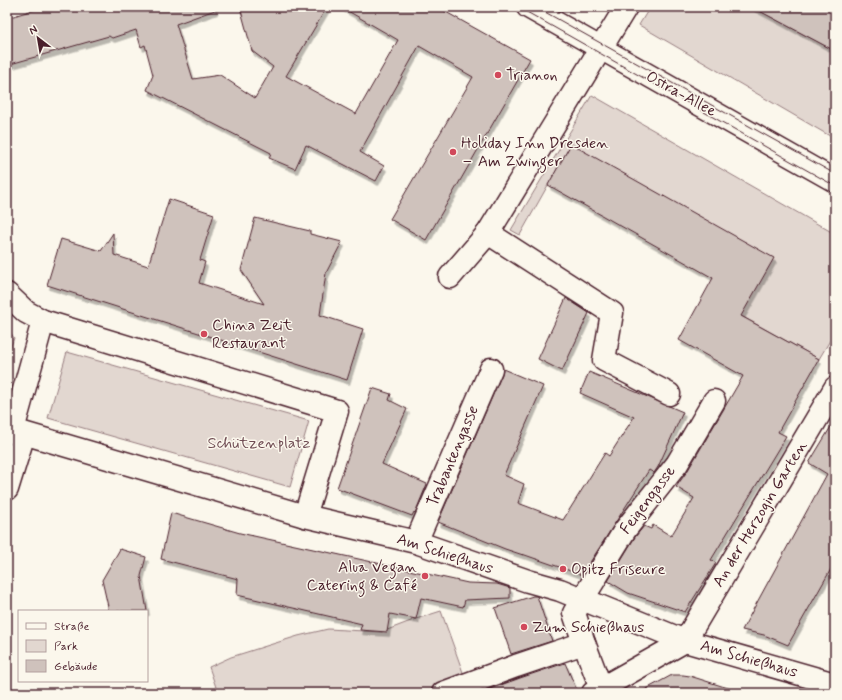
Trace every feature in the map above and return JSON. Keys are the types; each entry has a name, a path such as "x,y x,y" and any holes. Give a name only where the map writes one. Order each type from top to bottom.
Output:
{"street":[{"name":"Ostra-Allee","path":"528,7 835,181"},
{"path":"450,278 488,233 626,7"},
{"path":"488,233 612,313 604,360 669,394"},
{"path":"7,294 26,312 43,321 337,411 306,516 15,432"},
{"path":"7,489 15,432 43,321"},
{"name":"Trabantengasse","path":"416,542 491,369"},
{"name":"An der Herzogin Garten","path":"685,641 835,388"},
{"name":"Feigengasse","path":"581,600 625,530 676,464 714,401"},
{"name":"Am Schießhaus","path":"306,516 416,542 528,581 560,590 581,600 685,641 835,684"},
{"name":"Am Schießhaus","path":"581,600 574,612 597,691 685,641"},
{"path":"443,693 584,643"}],"green space":[{"path":"650,7 752,7 835,51 835,139 639,25"},
{"path":"592,95 835,234 835,332 819,359 727,308 737,292 571,144 520,235 511,230"},
{"path":"7,327 14,338 7,357"},
{"name":"Schützenplatz","path":"67,352 309,421 290,487 48,418"},
{"path":"441,611 465,678 426,693 218,693 209,667 231,657 298,636 328,629 382,632"}],"building":[{"path":"43,7 215,7 215,10 176,24 193,79 220,75 255,98 273,67 252,51 240,7 327,7 286,76 356,114 398,40 341,7 437,7 530,59 426,240 390,219 473,77 419,46 360,152 384,166 376,181 306,145 295,169 269,158 271,153 147,90 153,75 145,45 141,47 136,30 112,38 109,36 7,65 7,18"},
{"path":"752,7 835,7 835,51"},
{"path":"571,144 774,258 741,316 819,359 778,432 786,436 711,560 716,563 685,612 628,593 608,581 635,537 644,526 651,529 653,525 671,536 694,498 676,487 688,470 743,376 679,340 713,278 548,185"},
{"path":"169,199 214,214 200,260 205,262 199,283 264,304 241,270 255,218 310,231 310,234 342,242 326,273 320,315 363,329 347,380 47,285 61,239 101,251 113,233 114,255 148,266"},
{"path":"566,298 589,313 562,371 538,359"},
{"path":"503,369 543,386 504,475 524,484 518,503 563,520 605,453 609,456 634,417 580,393 589,372 683,412 658,467 654,473 649,470 582,575 505,549 438,522"},
{"path":"372,388 391,394 389,400 407,409 382,464 427,484 415,513 414,512 412,516 337,488"},
{"path":"835,420 835,562 788,645 764,635 742,630 827,474 809,463"},
{"path":"171,513 240,533 468,583 497,584 510,588 510,598 465,600 463,607 421,598 416,619 390,614 387,632 360,630 362,624 237,595 238,579 161,559"},
{"path":"120,549 146,557 141,576 147,610 109,610 102,580"},
{"name":"Zum Schießhaus","path":"537,596 552,641 511,654 495,608"},
{"path":"565,663 578,693 479,693 520,678"},
{"path":"672,675 690,676 731,689 730,693 639,693"}],"tram line":[{"path":"518,7 835,186"},
{"path":"536,7 835,174"}],"place":[{"name":"Trianon","path":"498,75"},
{"name":"Holiday Inn Dresden – Am Zwinger","path":"453,152"},
{"name":"China Zeit Restaurant","path":"204,334"},
{"name":"Opitz Friseure","path":"563,569"},
{"name":"Alua Vegan Catering & Café","path":"425,576"},
{"name":"Zum Schießhaus","path":"524,627"}]}
